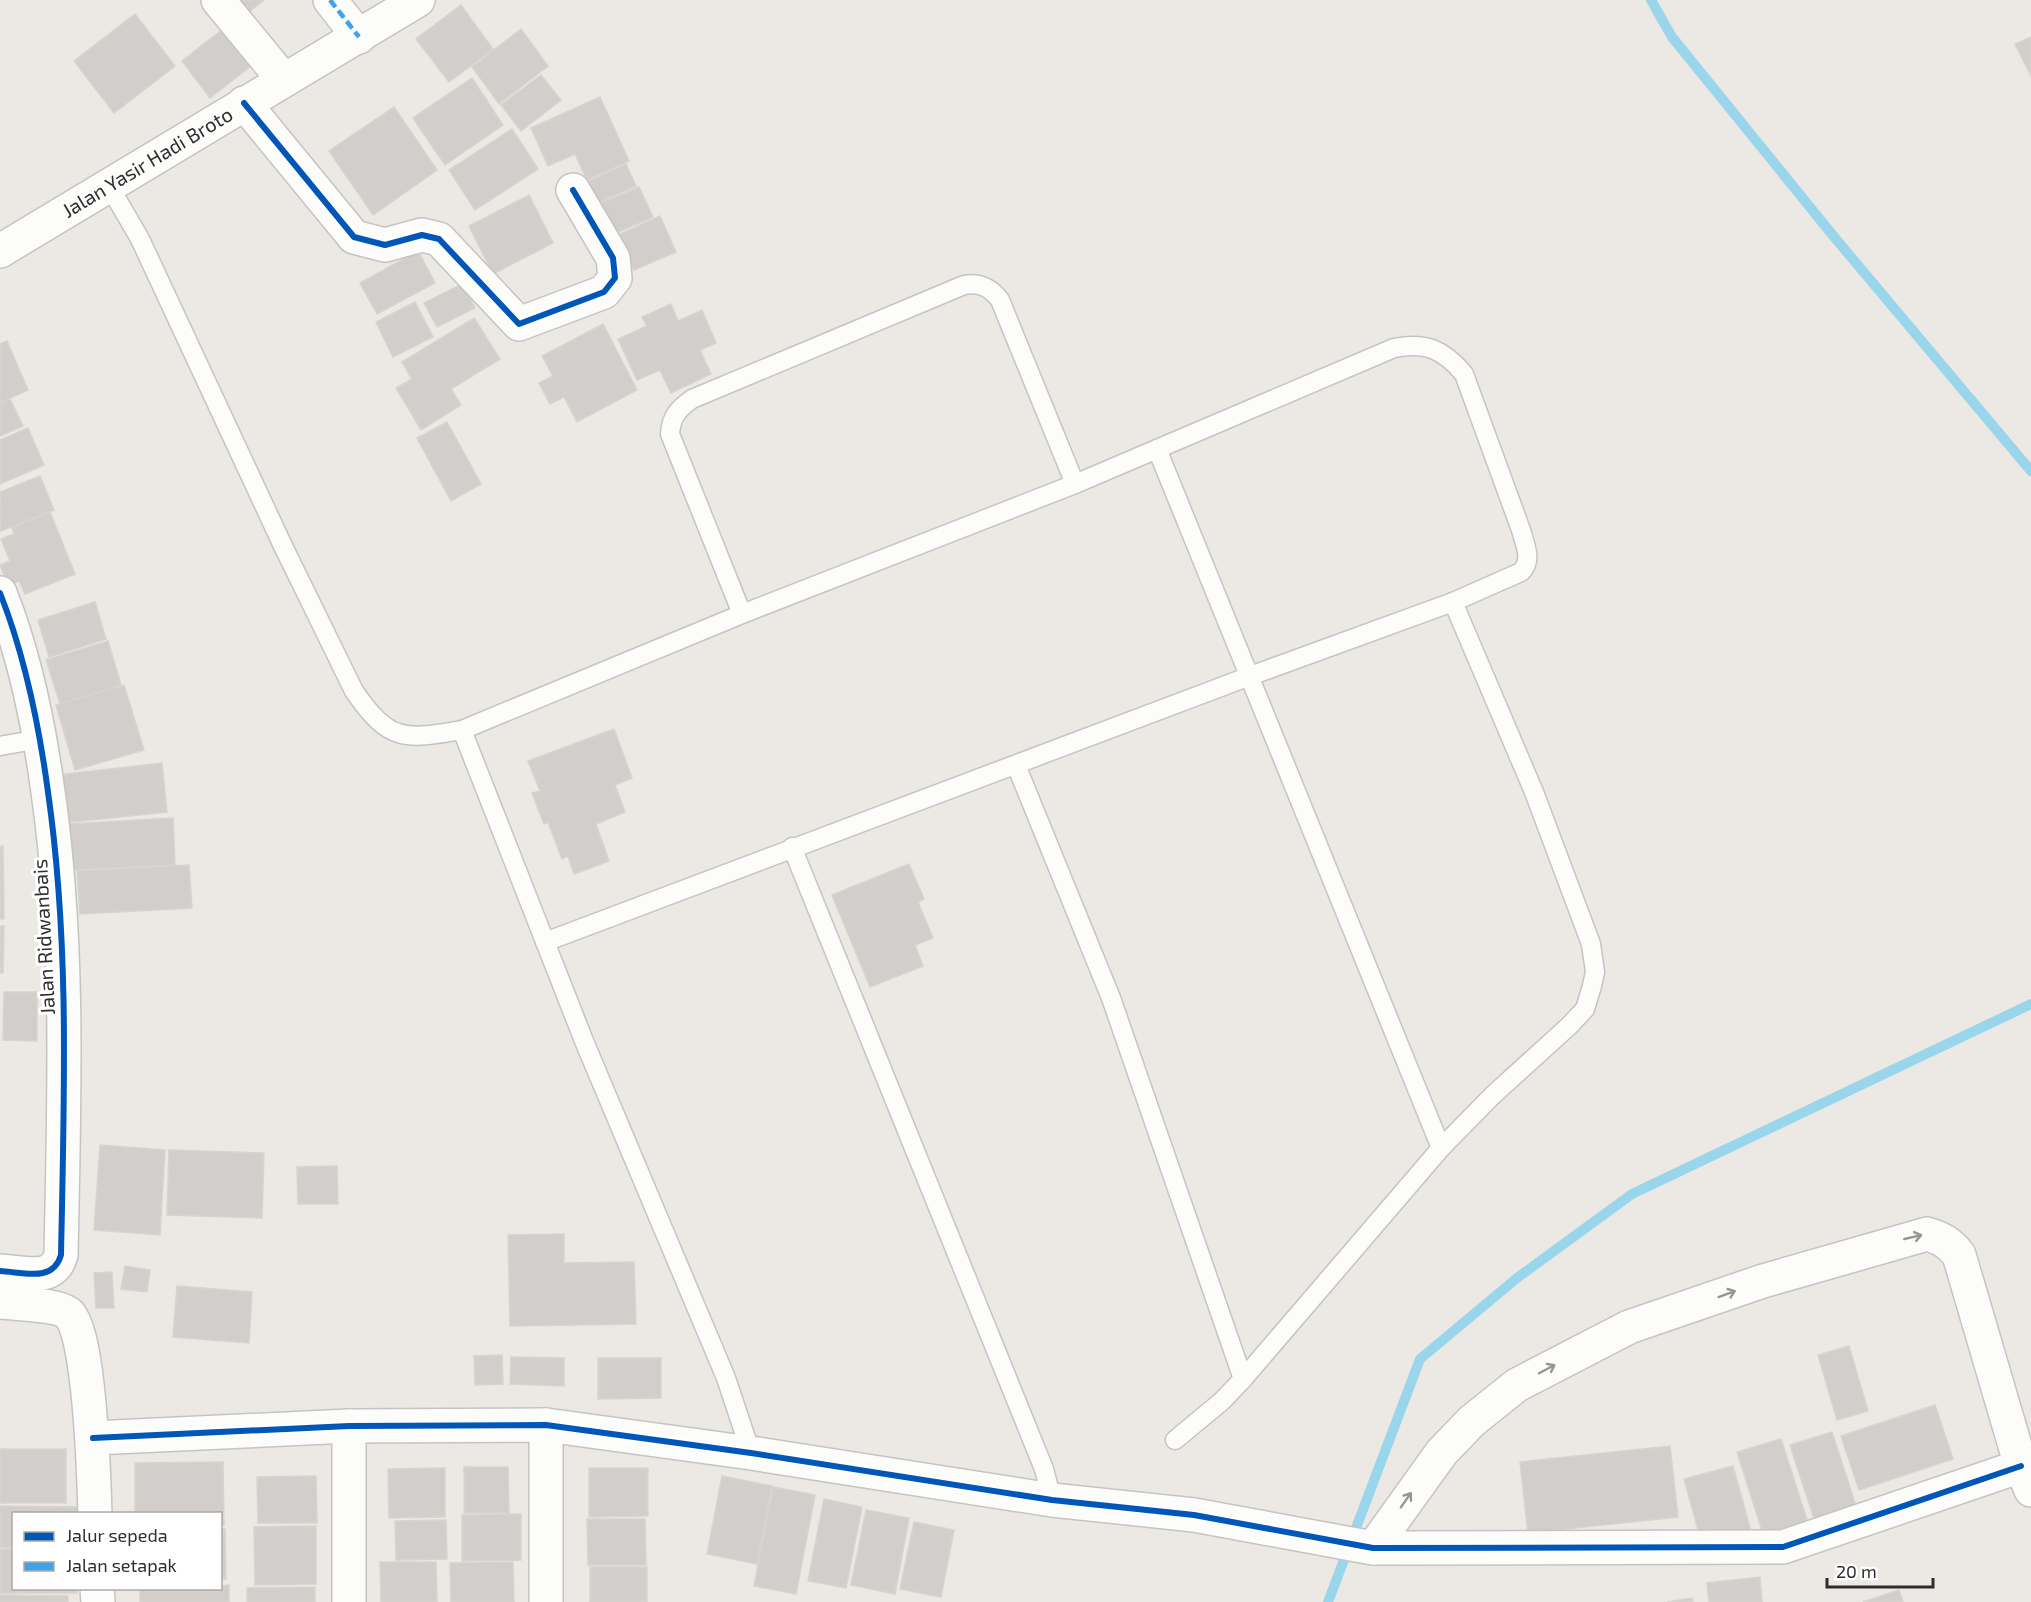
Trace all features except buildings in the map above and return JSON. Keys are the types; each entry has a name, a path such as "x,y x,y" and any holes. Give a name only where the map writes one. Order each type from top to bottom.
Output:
{"street":[{"path":"218,0 283,79"},
{"path":"330,0 359,37"},
{"name":"Jalan Yasir Hadi Broto","path":"0,250 418,0"},
{"path":"244,103 354,237 385,245 422,235 439,239 519,324 604,292 615,278 613,258 573,190"},
{"name":"Jalan Ridwanbais","path":"0,593 15,634 40,740 56,846 65,1064 61,1255 58,1266 39,1274 0,1271"},
{"path":"93,1438 349,1426 546,1425 751,1453 1052,1500 1194,1515 1366,1546 1783,1547 2026,1478 1959,1255 1950,1244 1927,1234 1763,1281 1629,1327 1517,1384 1472,1421 1442,1452 1366,1546"},
{"path":"0,1302 60,1309 72,1317 79,1331 93,1438 95,1512"},
{"path":"546,1425 546,1602"},
{"path":"349,1426 349,1602"}],"lane":[{"path":"108,184 140,239 283,546 354,691 366,708 386,727 396,733 409,736 423,737 462,730 742,614 1075,484 1394,348 1410,345 1425,346 1453,360 1464,374 1521,530 1528,556 1527,564 1521,572 1453,602 1250,676 545,942"},
{"path":"742,614 670,434 672,422 679,408 692,399 964,285 975,284 986,287 993,290 1000,300 1075,484"},
{"path":"1157,449 1441,1148"},
{"path":"1175,1440 1222,1401 1243,1379 1441,1148 1493,1095 1585,1009 1595,972 1591,944 1534,792 1453,602"},
{"path":"462,730 584,1041 726,1377 751,1453"},
{"path":"0,746 40,740"},
{"path":"1016,765 1111,998 1243,1379"},
{"path":"792,848 1044,1469 1052,1500"}],"waterway":[{"path":"1651,0 1672,37 1835,238 2031,471"},
{"path":"1328,1602 1420,1359 1517,1278 1632,1194 2031,1004"}],"marked path":[{"path":"330,0 359,37"}],"cycle path":[{"path":"244,103 354,237 385,245 422,235 439,239 519,324 604,292 615,278 613,258 573,190"},
{"path":"0,593 17,641 30,691 48,792 60,907 64,1023 61,1255 57,1264 44,1273 0,1271"},
{"path":"93,1438 349,1426 546,1425 751,1453 1052,1500 1194,1515 1373,1548 1783,1547 2021,1466"}]}
